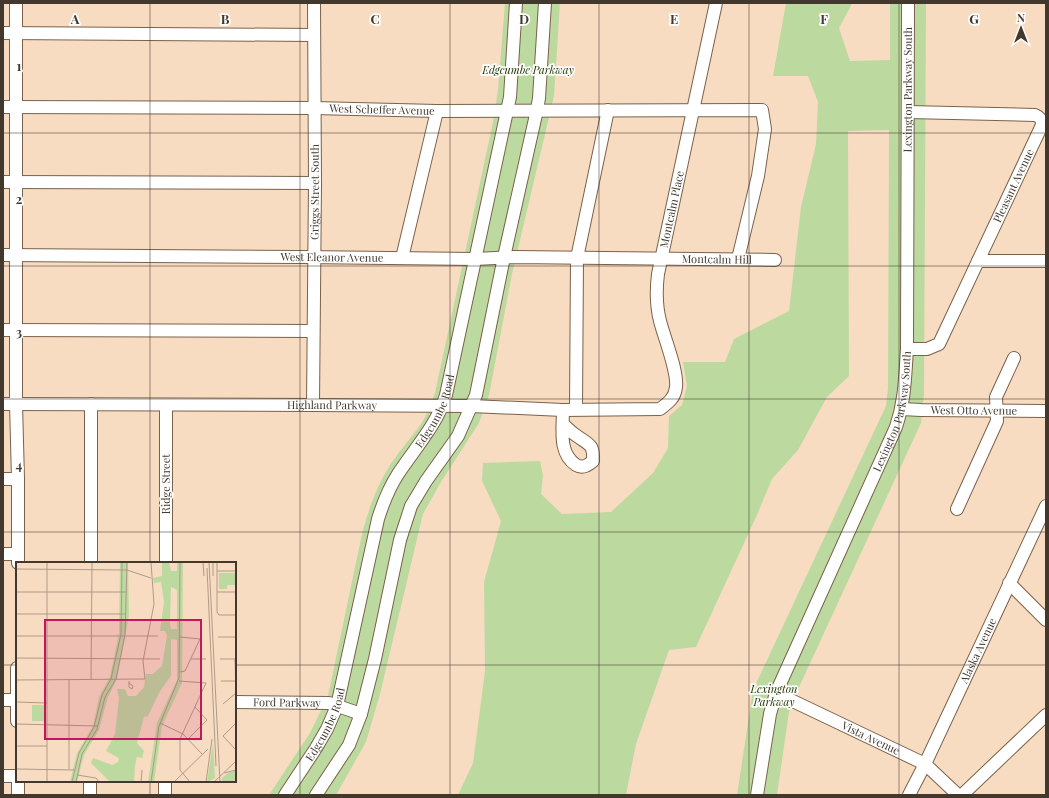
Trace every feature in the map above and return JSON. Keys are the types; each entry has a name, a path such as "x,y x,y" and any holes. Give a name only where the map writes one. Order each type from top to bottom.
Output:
{"street":[{"path":"3,554 18,559 16,404 16,3"},
{"name":"Griggs Street South","path":"313,405 315,183 314,3"},
{"name":"Edgcumbe Road","path":"285,795 316,748 327,729 337,706 382,506 398,474 431,428 443,407 508,110 516,3"},
{"path":"316,795 348,745 361,714 375,659 400,540 406,520 418,492 458,436 476,395 504,258 537,110 545,3"},
{"name":"Montcalm Place","path":"660,409 672,399 676,387 674,370 660,320 657,303 656,288 660,259 716,3"},
{"name":"Lexington Parkway South","path":"757,795 770,714 776,693 896,428 902,409 905,392 907,349 908,3"},
{"path":"3,33 314,35"},
{"name":"West Scheffer Avenue","path":"3,107 314,108 437,111 762,110 765,129 758,176 738,259"},
{"path":"576,409 577,258 608,110"},
{"path":"402,258 437,111"},
{"name":"Pleasant Avenue","path":"907,349 927,349 940,344 1042,125 1042,121 1039,116 1035,114 908,112"},
{"path":"3,182 315,183"},
{"name":"West Eleanor Avenue","path":"3,255 660,259"},
{"name":"Montcalm Hill","path":"660,259 775,260"},
{"path":"978,261 1046,261"},
{"path":"3,330 313,332"},
{"path":"956,509 997,421 996,397 1014,358"},
{"name":"Highland Parkway","path":"3,404 471,406 563,410 660,409"},
{"path":"90,562 91,404"},
{"name":"Ridge Street","path":"166,405 166,562"},
{"name":"West Otto Avenue","path":"902,409 1046,411"},
{"path":"563,410 563,424"},
{"path":"3,479 18,479"},
{"name":"Alaska Avenue","path":"909,795 926,764 1046,506"},
{"path":"1009,583 1046,620"},
{"name":"Vista Avenue","path":"776,693 926,764 958,795"},
{"path":"3,700 16,700"},
{"name":"Ford Parkway","path":"236,702 329,703 361,714"},
{"path":"962,795 1046,715"},
{"path":"3,776 16,776"},
{"path":"18,782 18,795"},
{"path":"90,782 90,795"},
{"path":"165,782 165,795"}],"green space":[{"name":"Edgcumbe Parkway","path":"505,3 560,3 554,96 512,274 489,395 479,423 441,482 423,514 380,694 366,742 336,795 269,795 310,733 328,696 362,534 376,492 390,464 421,424 435,393 493,122 498,90"},
{"name":"Lexington Parkway","path":"786,3 851,3 851,6 839,28 850,61 890,60 890,3 926,3 924,394 921,423 800,685 789,712 777,795 737,795 753,690 886,406 888,388 889,130 848,131 849,376 827,397 798,450 772,479 696,647 669,650 636,744 626,795 458,795 473,763 485,671 484,582 501,521 482,481 483,463 540,461 543,476 541,494 562,514 611,512 653,473 668,448 669,416 682,405 687,386 683,362 725,362 734,339 789,311 801,207 816,144 818,102 808,76 773,76"}]}
